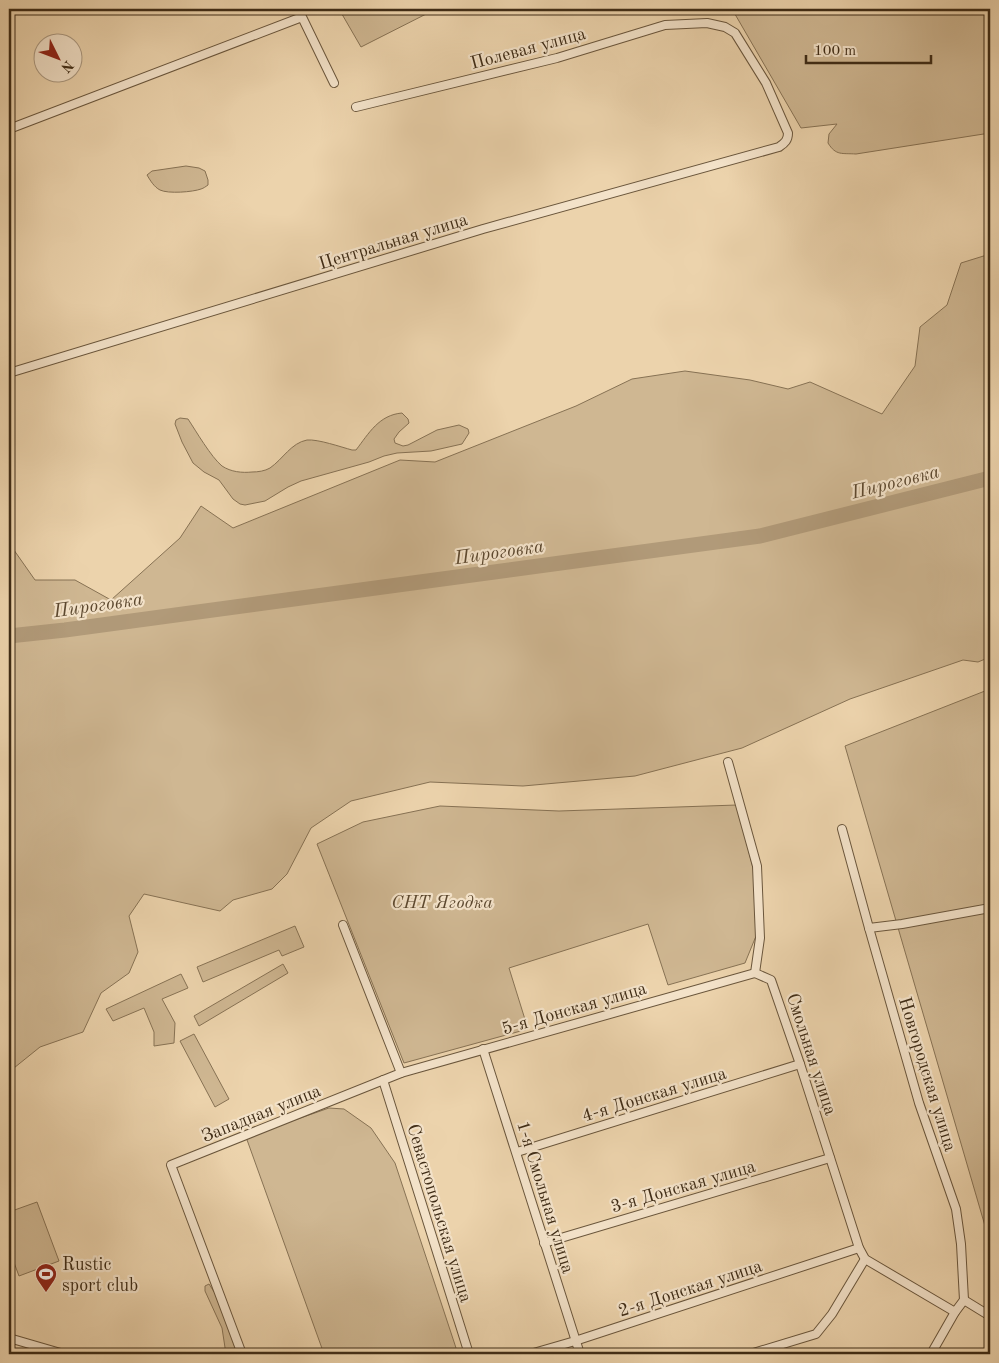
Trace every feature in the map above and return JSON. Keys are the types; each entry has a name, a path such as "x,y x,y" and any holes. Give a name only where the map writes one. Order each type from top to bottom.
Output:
{"street":[{"path":"9,129 302,17 334,83"},
{"name":"Полевая улица","path":"356,107 557,58 665,25 707,23 725,27 735,33 766,84 788,133 786,141"},
{"name":"Центральная улица","path":"9,373 483,229 779,146 786,141"},
{"path":"728,762 757,866 760,938 755,973"},
{"name":"Новгородская улица","path":"842,829 919,1103 956,1209 961,1244 964,1300"},
{"path":"869,928 990,908"},
{"path":"342,924 401,1073"},
{"name":"5-я Донская улица","path":"401,1073 755,973"},
{"name":"Смольная улица","path":"755,973 771,980 859,1248 865,1260"},
{"name":"1-я Смольная улица","path":"483,1049 580,1354"},
{"name":"4-я Донская улица","path":"517,1152 800,1064"},
{"name":"Западная улица","path":"242,1354 172,1164 401,1073"},
{"name":"Севастопольская улица","path":"383,1080 469,1354"},
{"name":"3-я Донская улица","path":"544,1243 830,1158"},
{"name":"2-я Донская улица","path":"530,1354 859,1248"},
{"path":"750,1354 816,1334 832,1314 865,1260 955,1312"},
{"path":"931,1354 964,1300 990,1316"},
{"path":"9,1338 64,1354"}],"green space":[{"path":"339,9 436,9 361,47"},
{"path":"732,9 990,9 990,133 856,154 837,152 828,143 829,134 837,124 801,128"},
{"path":"186,166 205,171 208,185 202,189 192,191 164,191 156,187 147,175 152,171"},
{"path":"990,254 990,657 978,662 963,660 850,699 742,748 635,776 523,786 430,782 351,801 311,828 287,874 272,889 233,900 220,911 144,894 129,916 138,952 129,973 101,993 83,1032 40,1047 9,1072 9,543 35,580 75,580 111,600 180,538 201,506 233,528 400,460 435,462 576,406 632,379 685,371 750,380 788,389 810,382 882,414 915,366 920,327 947,305 961,263"},
{"path":"402,413 409,423 394,439 395,443 403,446 437,430 459,425 468,429 469,433 462,444 431,451 397,453 384,456 301,481 265,501 245,505 233,499 219,480 204,472 193,463 175,424 176,420 180,418 188,419 222,466 233,471 248,472 270,468 296,444 307,440 356,450 370,431 381,421 394,414"},
{"path":"990,689 990,1243 845,746"},
{"name":"СНТ Ягодка","path":"737,805 754,872 756,936 745,963 668,985 648,924 509,968 528,1029 404,1063 317,844 363,822 440,806 559,811"},
{"path":"295,926 304,947 282,956 279,950 203,982 197,967"},
{"path":"283,964 288,973 199,1026 194,1016"},
{"path":"181,974 188,988 162,999 175,1023 174,1043 154,1046 154,1032 144,1008 113,1021 106,1009"},
{"path":"194,1034 229,1099 215,1107 180,1041"},
{"path":"329,1108 344,1109 371,1128 395,1163 458,1354 324,1354 246,1137"},
{"path":"37,1202 59,1261 19,1276 9,1249 9,1212"},
{"path":"209,1284 220,1301 237,1354 226,1354 222,1328 205,1291 205,1286"}],"waterway":[{"name":"Пироговка","path":"9,636 760,536 990,478"}],"place":[{"name":"Rustic sport club","path":"46,1293"}]}
